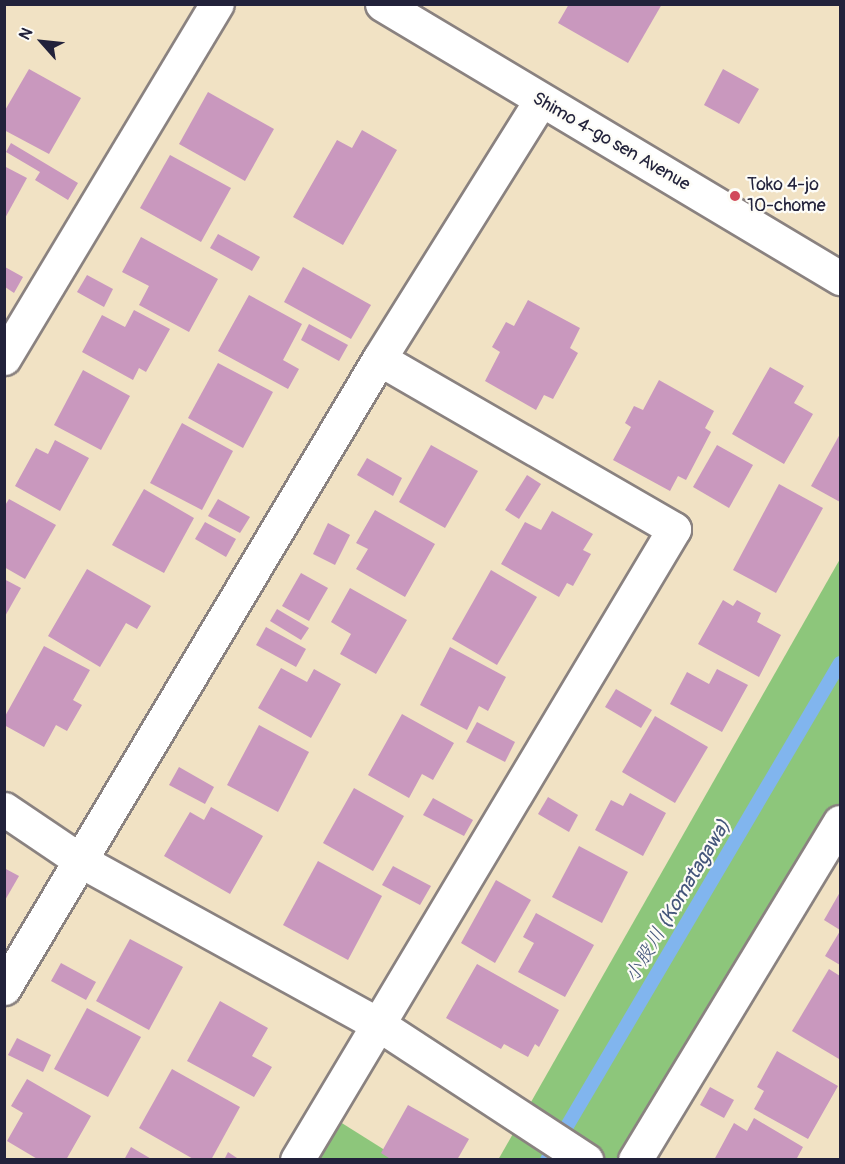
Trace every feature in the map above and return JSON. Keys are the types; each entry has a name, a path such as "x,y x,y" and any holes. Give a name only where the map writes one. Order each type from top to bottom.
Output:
{"street":[{"path":"4,358 218,4"},
{"name":"Shimo 4-go sen Avenue","path":"382,4 540,101 840,278"},
{"path":"4,988 379,359 540,101"},
{"path":"297,1160 674,529 379,359"},
{"path":"4,809 81,861 378,1024 586,1160"},
{"path":"635,1160 840,822"}],"green space":[{"path":"840,559 840,822 635,1159 498,1160"},
{"path":"337,1120 399,1159 312,1160"}],"building":[{"path":"569,4 662,4 628,63 558,23"},
{"path":"29,69 81,98 49,154 4,130 4,112"},
{"path":"723,69 759,89 739,124 704,105"},
{"path":"208,92 274,129 245,181 179,144"},
{"path":"362,130 397,150 343,245 293,217 337,140 352,148"},
{"path":"11,143 78,183 68,200 35,180 40,172 6,152"},
{"path":"170,155 231,188 201,242 140,208"},
{"path":"4,166 27,178 4,220"},
{"path":"218,234 260,257 252,271 210,248"},
{"path":"141,237 218,279 189,332 139,305 149,286 122,272"},
{"path":"5,267 23,277 14,293 5,287"},
{"path":"303,267 371,305 351,339 284,302"},
{"path":"87,275 113,289 104,307 77,292"},
{"path":"249,295 302,324 283,360 299,369 288,389 218,351"},
{"path":"528,300 580,328 570,348 578,353 553,399 544,395 536,410 485,381 500,352 492,347 506,322 514,326"},
{"path":"134,310 170,329 146,372 139,368 133,380 82,352 102,315 125,327"},
{"path":"309,324 348,345 339,361 301,340"},
{"path":"218,363 273,392 243,448 188,418"},
{"path":"770,367 804,386 794,403 813,414 784,464 732,434"},
{"path":"83,370 130,396 101,450 54,425"},
{"path":"659,380 714,411 705,428 711,432 686,480 678,476 670,491 613,460 631,427 625,423 634,406 643,410"},
{"path":"182,423 233,451 202,510 150,483"},
{"path":"840,434 840,502 811,486"},
{"path":"55,440 89,458 60,511 15,486 36,448 48,454"},
{"path":"431,445 478,471 445,528 399,502"},
{"path":"717,445 753,465 729,508 693,487"},
{"path":"367,458 402,478 393,496 357,475"},
{"path":"527,475 541,484 519,519 505,510"},
{"path":"779,484 823,508 776,593 733,570"},
{"path":"144,489 194,518 164,573 112,545"},
{"path":"9,499 56,525 25,579 4,567 4,507"},
{"path":"218,499 250,517 240,533 208,516"},
{"path":"375,510 435,544 405,597 356,569 368,549 356,543"},
{"path":"552,511 593,534 583,550 591,554 573,586 567,583 559,597 501,564 525,522 541,530"},
{"path":"205,522 236,539 226,557 195,539"},
{"path":"328,523 350,535 335,565 313,554"},
{"path":"87,569 151,606 137,629 126,623 100,667 48,636"},
{"path":"491,570 537,597 497,665 452,639"},
{"path":"301,573 328,588 309,621 282,606"},
{"path":"4,579 21,588 4,618"},
{"path":"350,588 407,620 376,674 340,654 351,634 331,622"},
{"path":"723,600 733,606 737,600 761,613 757,622 781,635 759,677 698,644"},
{"path":"277,609 309,628 301,640 270,621"},
{"path":"266,627 306,649 296,667 256,645"},
{"path":"44,646 90,670 73,700 82,705 67,731 56,725 44,747 4,725 4,718"},
{"path":"450,647 506,677 488,711 479,706 467,730 420,705"},
{"path":"281,668 307,682 314,669 341,684 311,738 258,708"},
{"path":"717,669 748,685 722,732 670,704 687,672 709,684"},
{"path":"616,689 652,710 641,728 605,707"},
{"path":"402,714 454,743 433,780 422,774 409,798 368,775"},
{"path":"655,716 708,747 675,803 622,772"},
{"path":"477,722 515,742 505,762 466,742"},
{"path":"259,725 309,752 278,812 227,785"},
{"path":"179,767 214,787 205,804 169,785"},
{"path":"354,788 404,816 373,871 323,843"},
{"path":"630,793 666,813 643,856 595,830 611,800 623,806"},
{"path":"548,797 578,815 569,832 538,814"},
{"path":"433,798 473,820 464,836 423,815"},
{"path":"211,807 263,836 230,894 164,856 190,812 204,820"},
{"path":"579,846 628,872 602,923 552,897"},
{"path":"318,861 382,896 348,960 283,925"},
{"path":"393,866 431,886 420,905 382,885"},
{"path":"4,868 19,876 4,902"},
{"path":"496,880 531,900 495,963 461,943"},
{"path":"840,892 840,930 824,920"},
{"path":"536,913 594,945 565,997 518,972 534,943 523,937"},
{"path":"840,931 840,965 825,956"},
{"path":"130,939 183,967 149,1030 96,1001"},
{"path":"61,963 96,982 86,1000 51,981"},
{"path":"477,964 559,1010 539,1047 535,1044 528,1057 504,1044 501,1049 446,1018"},
{"path":"829,969 840,976 839,1059 792,1031"},
{"path":"220,1001 268,1028 252,1056 272,1067 254,1097 187,1061"},
{"path":"87,1008 141,1037 108,1097 54,1069"},
{"path":"17,1038 51,1055 43,1072 8,1055"},
{"path":"777,1051 838,1086 808,1139 754,1109 764,1091 757,1087"},
{"path":"172,1069 240,1107 211,1160 195,1160 139,1128"},
{"path":"27,1079 91,1116 66,1160 39,1160 7,1141 23,1113 11,1106"},
{"path":"710,1087 734,1100 724,1118 700,1105"},
{"path":"408,1105 469,1139 457,1160 392,1160 381,1153"},
{"path":"754,1118 803,1147 796,1160 714,1160 734,1123 747,1131"},
{"path":"131,1147 153,1160 124,1160"},
{"path":"228,1152 240,1160 224,1160"}],"waterway":[{"name":"小股川 (Komatagawa)","path":"547,1160 840,663"}],"place":[{"name":"Toko 4-jo 10-chome","path":"735,196"}]}
